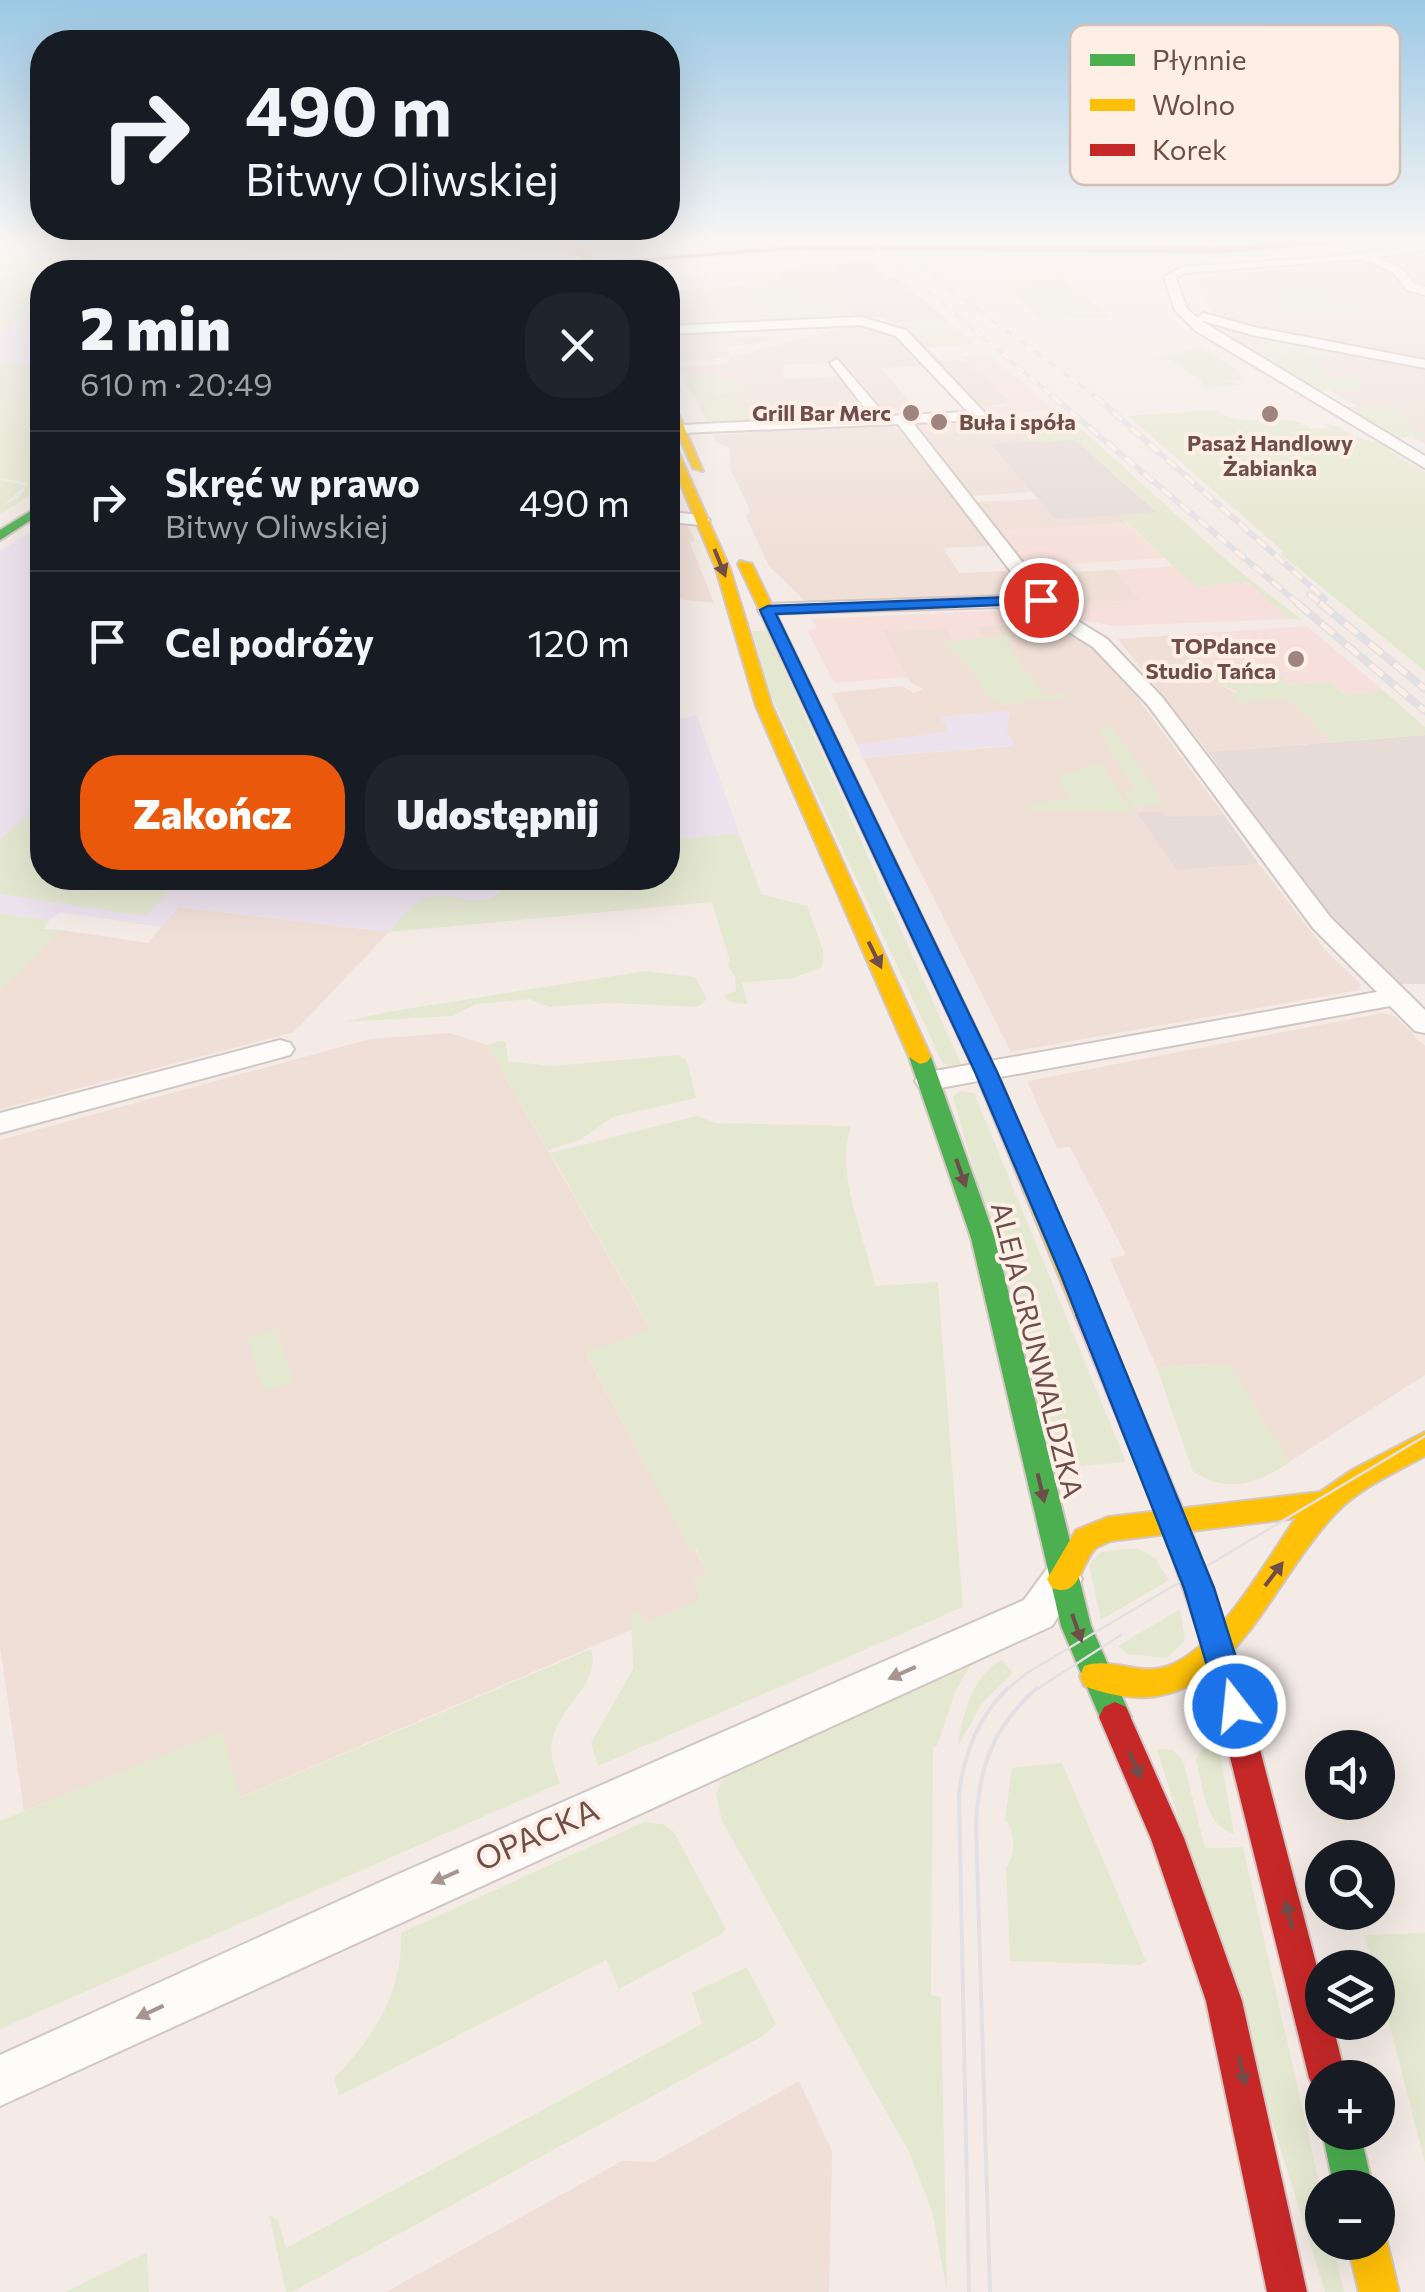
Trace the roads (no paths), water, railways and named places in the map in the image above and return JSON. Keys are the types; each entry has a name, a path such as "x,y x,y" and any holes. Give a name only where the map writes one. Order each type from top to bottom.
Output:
{"main road":[{"name":"ALEJA GRUNWALDZKA","path":"680,446 768,610 986,1072 1174,1522 1217,1643 1323,2060"},
{"name":"ALEJA GRUNWALDZKA","path":"680,453 730,588 764,706 929,1081 983,1238 1062,1579 1095,1676 1166,1838 1224,2001 1287,2292"},
{"path":"0,536 30,516"},
{"path":"1095,1676 1144,1682 1172,1680 1193,1670 1327,1503 1425,1444"},
{"path":"1062,1579 1086,1539 1108,1529 1327,1503"},
{"path":"1371,2260 1379,2292"}],"street":[{"path":"680,435 880,419 980,416 912,345"},
{"path":"1228,345 1425,463"},
{"path":"1323,345 1425,364"},
{"path":"1364,353 1358,358 1366,371"},
{"path":"838,363 880,419"},
{"path":"903,420 1053,614 1113,654 1155,700 1322,923 1425,1025"},
{"path":"680,519 702,520"},
{"path":"768,610 1041,600"},
{"path":"929,1081 1394,997"},
{"path":"0,1123 280,1049"},
{"name":"OPACKA","path":"0,2081 404,1895 1038,1614 1062,1579"}],"tram line":[{"path":"1007,1690 1027,1673 1425,1436"},
{"path":"1034,1691 1121,1635"},
{"path":"1034,1691 1037,1688"},
{"path":"969,2292 959,1793 974,1736 1007,1690"},
{"path":"990,2292 976,1824 991,1749 1009,1718 1034,1691"}],"railway":[{"path":"992,345 1055,398"},
{"path":"1026,345 1098,398"},
{"path":"1052,396 1300,605"},
{"path":"1095,396 1325,599"},
{"path":"1309,594 1323,605"},
{"path":"1297,603 1425,711"},
{"path":"1320,603 1425,689"}],"place":[{"name":"Grill Bar Merc","path":"911,413"},
{"name":"Pasaż Handlowy Żabianka","path":"1270,414"},
{"name":"Buła i spóła","path":"939,422"},
{"name":"TOPdance Studio Tańca","path":"1296,659"}]}
